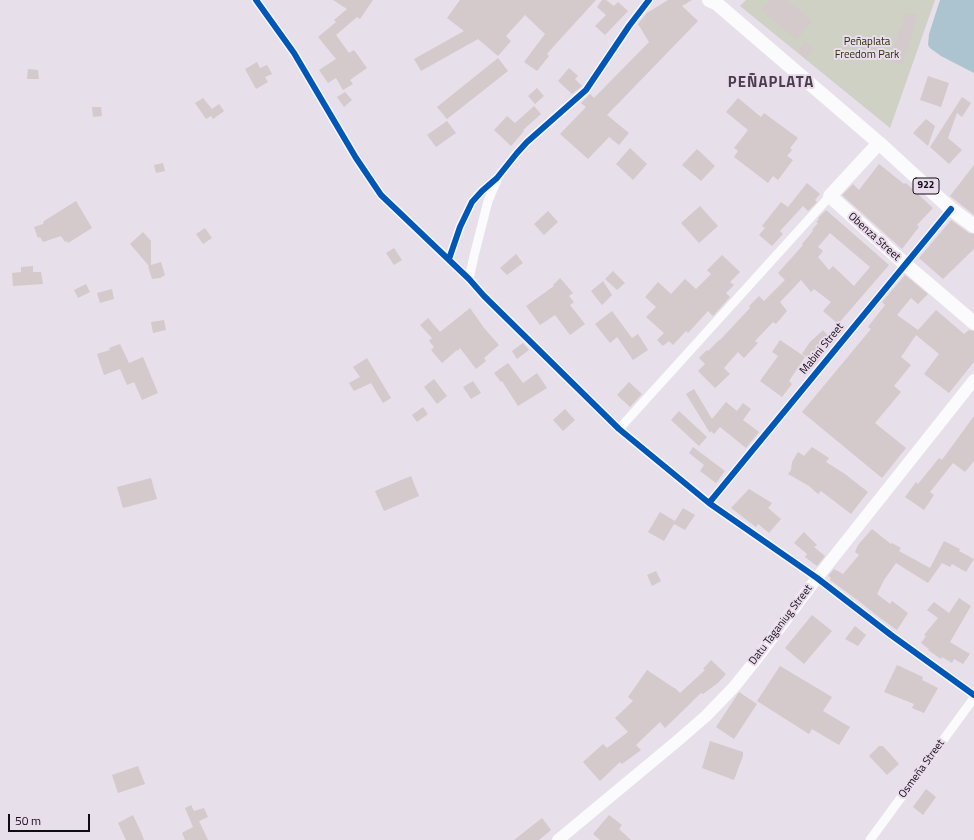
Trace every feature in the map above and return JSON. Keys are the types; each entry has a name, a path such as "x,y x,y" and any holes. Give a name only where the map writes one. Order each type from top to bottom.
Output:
{"main road":[{"name":"922","path":"709,0 716,4 879,143 951,209 974,226"},
{"path":"830,196 879,143"},
{"name":"Obenza Street","path":"830,196 905,264 974,323"},
{"name":"Datu Taganiug Street","path":"558,840 642,772 706,716 734,686 758,657 817,578 974,380"}],"street":[{"path":"256,0 294,53 356,158 381,194 449,258 484,296 619,429 709,504 817,578 891,635 974,695"},
{"path":"449,258 460,227 472,202 482,191 498,178 527,142 586,90 629,26 649,0"},
{"path":"469,279 488,202 498,178"},
{"path":"619,429 830,196"},
{"name":"Mabini Street","path":"709,504 951,209"},
{"name":"Osmeña Street","path":"870,840 974,698"}],"green space":[{"name":"Peñaplata Freedom Park","path":"746,0 935,0 890,128 740,6"}],"water":[{"path":"940,0 974,0 974,73 941,56 928,45 929,34"}],"building":[{"path":"333,0 373,0 360,19 357,17 336,35 349,53 354,50 367,68 350,80 353,84 343,90 336,78 328,83 319,70 336,59 318,37 336,22 334,20 347,9"},
{"path":"460,0 596,0 547,54 549,56 537,71 524,62 545,34 525,15 506,36 511,41 498,56 478,39 421,71 414,59 464,31 447,18"},
{"path":"602,0 606,0 614,6 618,2 628,11 605,35 595,26 606,15 597,7"},
{"path":"668,0 692,0 682,6 698,21 607,115 629,133 619,145 609,137 588,159 560,134 586,107 581,103 590,94 594,98 649,42 638,24 647,13"},
{"path":"770,0 787,0 812,21 796,39 761,10"},
{"path":"905,13 917,15 907,55 904,54 902,64 891,62 899,28 902,28"},
{"path":"806,42 813,49 806,58 798,51"},
{"path":"498,58 508,71 447,119 437,107"},
{"path":"257,62 260,68 267,65 272,74 265,77 268,82 256,89 245,69"},
{"path":"569,68 578,76 575,79 582,86 572,94 558,81"},
{"path":"28,69 38,70 39,79 27,79"},
{"path":"928,76 949,83 941,107 920,100"},
{"path":"537,88 544,96 535,104 528,96"},
{"path":"345,92 352,100 344,107 337,97"},
{"path":"962,97 971,103 962,117 957,113 948,138 962,150 949,164 930,147"},
{"path":"203,98 212,109 219,104 224,111 213,119 211,116 206,119 195,103"},
{"path":"738,98 761,117 764,113 798,138 790,148 792,150 787,156 793,160 778,180 773,176 768,183 734,157 738,151 734,148 748,130 726,112"},
{"path":"534,106 541,114 523,130 524,131 511,146 494,130 507,116 515,123"},
{"path":"92,107 101,107 102,116 93,117"},
{"path":"926,119 935,126 928,146 913,133"},
{"path":"447,121 456,133 436,147 427,135"},
{"path":"630,148 647,164 633,180 616,164"},
{"path":"697,149 715,166 701,181 682,165"},
{"path":"163,163 165,171 156,173 154,165"},
{"path":"879,164 904,184 906,183 933,208 917,225 919,227 902,249 842,195 853,184 859,190"},
{"path":"974,165 974,215 950,196"},
{"path":"807,183 820,194 815,200 817,202 808,211 803,206 780,231 783,234 772,246 759,235 765,228 762,226 781,202 788,207"},
{"path":"76,201 92,228 68,243 67,241 65,242 61,236 43,242 40,237 38,238 34,227 43,224 44,221"},
{"path":"700,206 718,226 699,243 681,223"},
{"path":"826,210 889,265 838,324 823,311 831,302 814,289 811,292 801,280 780,302 787,311 776,324 773,322 755,341 758,343 744,358 738,352 724,368 730,374 715,388 698,371 705,364 699,358 720,340 750,308 749,306 759,296 764,301 785,280 778,273 803,245 802,244 818,223 816,222 819,219 818,218","holes":["830,233 870,267 854,286 833,266 829,270 818,257 823,251 818,247"]},
{"path":"548,211 558,222 544,235 534,224"},
{"path":"951,220 969,233 974,234 974,249 943,279 919,258"},
{"path":"205,228 212,238 203,244 196,234"},
{"path":"143,232 151,241 151,265 161,262 165,275 160,278 152,279 149,266 130,244"},
{"path":"394,248 402,260 394,265 386,253"},
{"path":"516,254 523,263 507,275 500,268"},
{"path":"722,255 740,272 730,282 734,285 726,293 730,297 713,316 708,311 688,333 686,331 673,345 669,341 663,346 657,340 664,333 646,317 656,307 645,297 658,282 671,294 685,279 696,289 711,274 707,270"},
{"path":"33,266 33,272 41,272 43,284 13,286 12,273 21,272 21,267"},
{"path":"613,271 625,283 617,290 605,279"},
{"path":"905,275 928,294 918,304 911,298 897,315 918,330 936,310 964,334 969,330 974,331 974,362 949,393 924,374 939,354 916,335 901,357 911,365 894,386 901,392 875,423 906,448 882,478 802,412 871,329 868,327 885,305 882,302"},
{"path":"560,278 573,293 569,296 574,302 570,305 585,324 570,335 555,315 540,325 526,306 554,286 553,285"},
{"path":"603,281 612,295 602,305 591,291"},
{"path":"86,284 90,292 78,298 74,290"},
{"path":"112,289 114,299 100,303 97,293"},
{"path":"470,308 484,328 499,345 484,358 486,361 476,369 460,348 442,363 431,350 434,347 429,341 432,338 420,325 428,318 440,332"},
{"path":"612,311 632,338 638,334 648,350 633,360 617,337 610,343 595,324"},
{"path":"164,320 166,330 153,333 151,322"},
{"path":"823,330 831,339 821,349 825,351 817,363 802,354 810,342"},
{"path":"780,340 805,357 789,381 792,384 782,397 760,381 778,356 772,352"},
{"path":"523,343 529,350 517,359 512,351"},
{"path":"120,344 129,363 143,357 158,393 142,400 134,382 127,385 120,369 104,375 97,354 110,350 109,348"},
{"path":"367,358 391,398 383,403 371,383 354,391 349,383 360,377 353,367"},
{"path":"508,363 523,383 537,373 547,388 518,406 502,381 501,382 494,373"},
{"path":"434,379 447,396 437,404 424,387"},
{"path":"473,381 481,393 471,399 463,387"},
{"path":"629,382 642,394 630,407 617,395"},
{"path":"694,389 712,419 726,402 737,411 743,403 751,409 743,420 759,432 746,448 720,427 714,434 711,431 710,433 686,394"},
{"path":"423,407 428,414 417,422 412,415"},
{"path":"565,409 575,420 563,431 553,420"},
{"path":"679,411 707,437 699,446 671,420"},
{"path":"974,416 974,461 965,472 953,463 930,492 934,495 924,510 905,497 916,482 918,484 939,458 942,460"},
{"path":"693,447 725,471 716,483 700,471 704,465 689,453"},
{"path":"812,447 829,458 826,462 845,474 868,492 851,514 821,491 818,494 809,486 788,474 791,470 792,462 798,452 804,456"},
{"path":"411,476 419,496 384,511 375,491"},
{"path":"151,478 157,499 123,508 117,487"},
{"path":"749,489 772,503 768,508 781,519 769,533 758,524 756,527 731,508"},
{"path":"683,508 695,515 685,530 674,524 664,541 648,532 660,512 675,521"},
{"path":"872,529 891,544 892,543 901,548 899,551 930,568 944,541 960,549 959,551 974,559 966,572 952,564 950,567 942,563 928,583 896,563 884,580 877,594 890,604 892,601 908,613 897,630 830,580 831,578 828,576 834,569 843,574 859,555 855,552 858,545"},
{"path":"804,532 817,545 814,547 825,556 817,566 805,557 807,554 794,543"},
{"path":"656,571 661,581 652,586 647,575"},
{"path":"959,598 971,606 950,642 970,654 963,664 954,659 952,663 942,657 941,659 921,643 926,636 924,635 938,618 927,610 934,602 949,613"},
{"path":"812,615 832,631 804,664 785,648"},
{"path":"855,626 866,635 858,646 845,639"},
{"path":"711,660 726,674 718,683 703,694 701,693 665,728 660,722 636,745 641,750 622,764 620,762 600,781 583,762 603,744 607,748 628,732 615,718 633,701 628,697 647,670 675,688 680,693 705,670 703,669"},
{"path":"897,665 923,677 922,680 938,688 924,713 912,708 914,704 884,692"},
{"path":"780,666 832,697 823,711 850,727 839,745 812,729 809,734 757,701"},
{"path":"739,692 757,704 734,739 716,727"},
{"path":"710,741 743,752 743,756 734,780 702,768"},
{"path":"879,746 883,746 899,764 887,775 869,756"},
{"path":"138,766 145,784 118,793 112,775"},
{"path":"926,789 936,797 923,815 913,807"},
{"path":"191,805 194,811 204,808 208,817 199,821 208,840 185,840 182,833 193,827 185,808"},
{"path":"133,815 144,840 126,840 118,823"},
{"path":"609,815 622,825 619,829 631,840 600,840 593,834"},
{"path":"542,818 551,830 539,840 514,840"}],"cycle path":[{"path":"256,0 294,53 356,158 381,195 469,279 484,296 619,429 709,503 817,578 891,635 974,695"},
{"path":"449,259 460,227 472,202 497,178 527,142 586,90 629,26 649,0"},
{"path":"709,503 951,209"}],"district":[{"name":"PEÑAPLATA","path":"771,83"}]}
